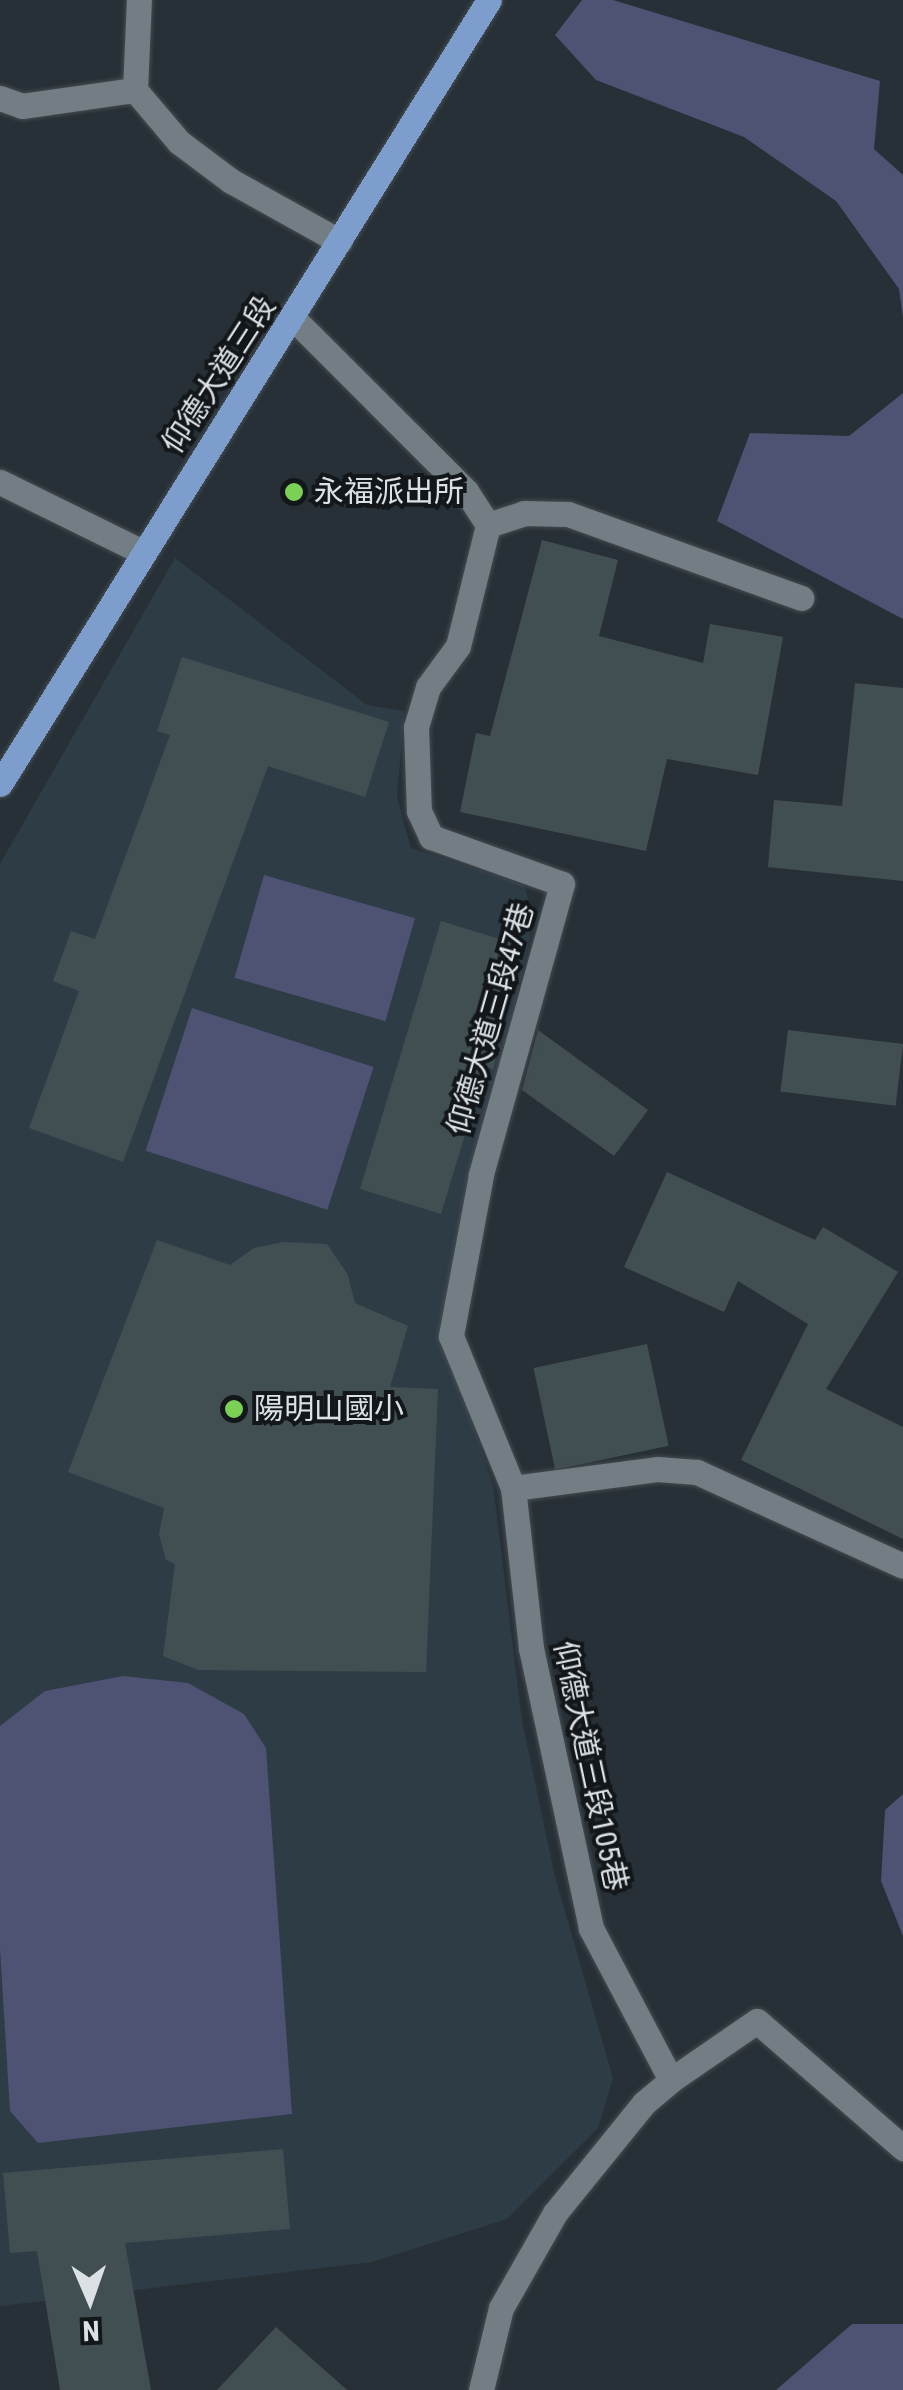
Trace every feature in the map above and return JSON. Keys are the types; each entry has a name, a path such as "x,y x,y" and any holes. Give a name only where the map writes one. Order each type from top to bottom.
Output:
{"main road":[{"name":"仰德大道三段","path":"0,784 142,552 295,320 339,241 488,0"}],"lane":[{"path":"138,0 135,90 178,142 230,181 339,241"},
{"path":"0,98 22,106 135,90"},
{"path":"295,320 466,491 488,525 524,513 568,514 801,598"},
{"path":"0,482 142,552"},
{"name":"仰德大道三段47巷","path":"488,525 458,646 428,687 416,727 419,812 432,837 562,884 481,1175 451,1336 513,1488"},
{"path":"513,1488 657,1469 697,1472 903,1566"},
{"name":"仰德大道三段105巷","path":"513,1488 530,1648 591,1928 671,2080"},
{"path":"481,2390 501,2308 556,2213 671,2080 756,2021 903,2148"}],"shaded area":[{"path":"582,0 613,0 880,81 874,149 903,175 903,318 899,289 836,201 744,137 596,80 555,35"},
{"path":"903,393 903,619 717,521 750,433 849,436"},
{"name":"陽明山國小","path":"175,558 367,705 404,711 397,797 411,848 524,885 534,919 442,1333 493,1485 522,1721 555,1877 613,2078 598,2128 507,2219 372,2262 0,2306 0,864"},
{"path":"264,875 415,918 385,1021 235,978"},
{"path":"192,1008 374,1067 327,1210 146,1151"},
{"path":"123,1676 188,1683 244,1714 266,1748 292,2114 38,2143 10,2111 0,1949 0,1726 45,1691"},
{"path":"903,1794 903,1936 881,1881 885,1810"},
{"path":"852,2324 903,2324 903,2390 776,2390"}],"building":[{"path":"542,540 618,560 599,636 703,663 710,624 783,637 758,775 667,759 646,851 460,812 476,733 490,736"},
{"path":"182,657 389,722 365,797 268,766 123,1162 29,1128 79,991 53,981 71,931 95,939 170,735 157,731"},
{"path":"855,683 903,688 903,881 768,867 774,800 842,806"},
{"path":"441,921 522,946 493,1070 486,1065 441,1214 360,1189"},
{"path":"538,1030 648,1110 614,1156 522,1090"},
{"path":"788,1030 903,1044 896,1106 780,1092"},
{"path":"667,1172 815,1240 823,1227 898,1272 826,1389 903,1427 903,1539 741,1460 808,1324 738,1281 724,1312 624,1267"},
{"path":"157,1240 230,1265 254,1248 283,1242 327,1244 348,1275 355,1303 408,1326 390,1387 438,1389 426,1672 198,1670 163,1656 175,1564 166,1560 159,1534 164,1508 68,1472"},
{"path":"647,1344 669,1446 555,1470 534,1368"},
{"path":"283,2149 290,2229 125,2243 151,2390 60,2390 37,2251 10,2253 3,2173"},
{"path":"276,2327 347,2390 217,2390"}],"place":[{"name":"永福派出所","path":"294,492"},
{"name":"陽明山國小","path":"234,1409"}]}
